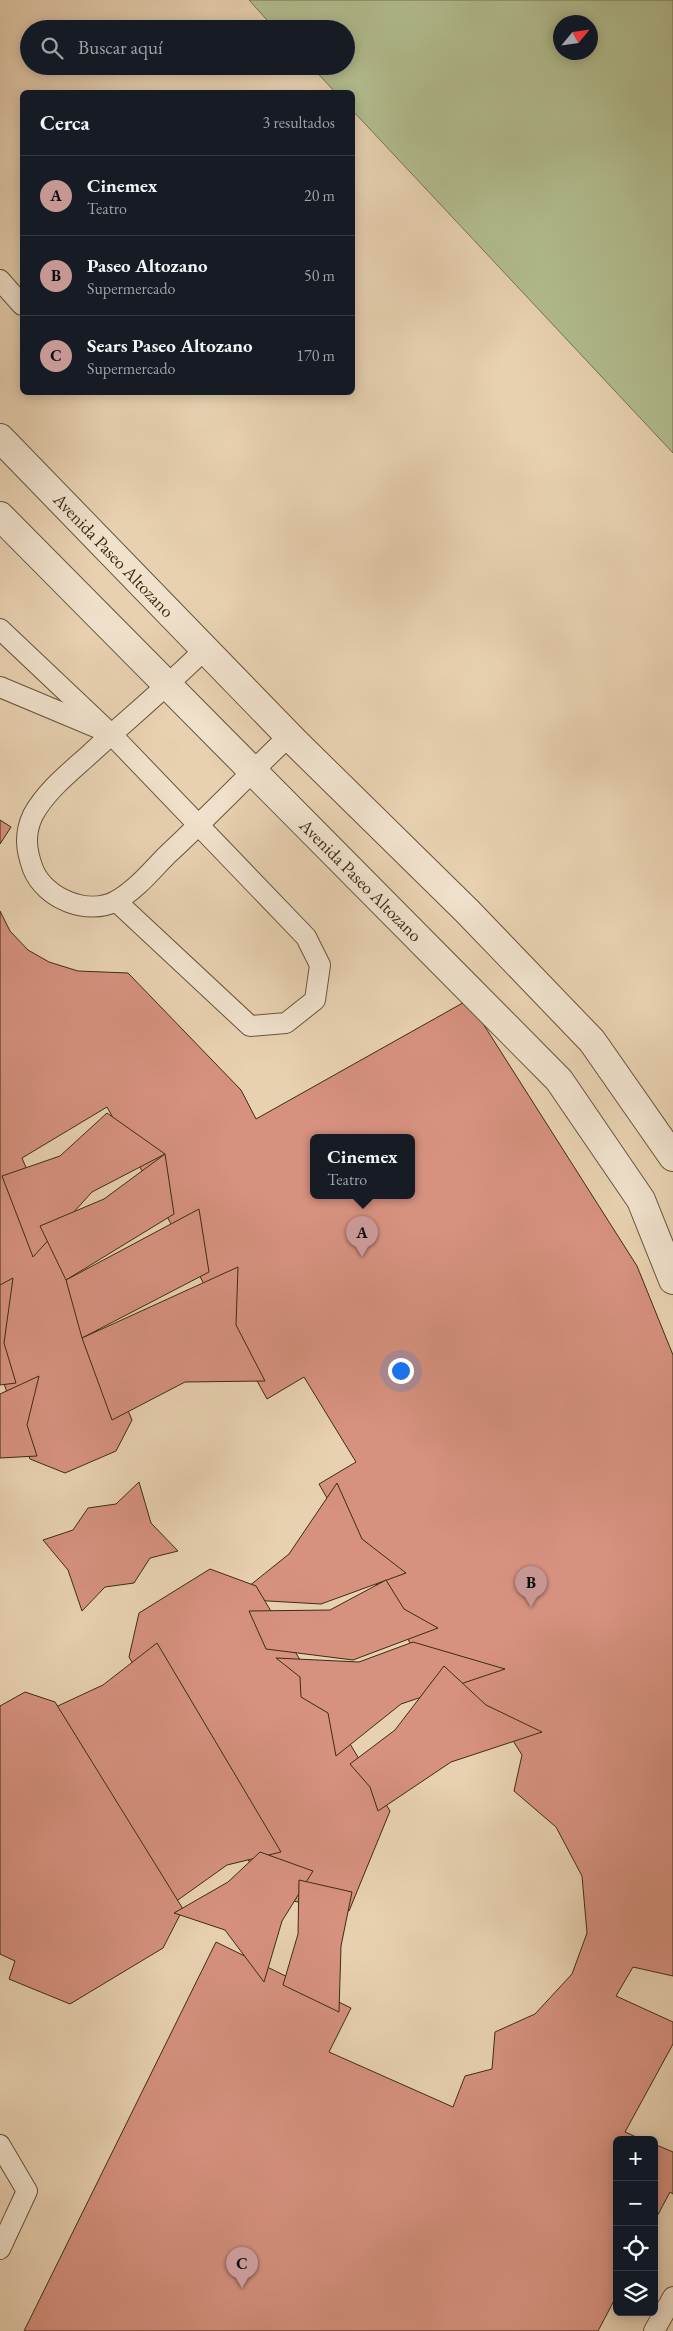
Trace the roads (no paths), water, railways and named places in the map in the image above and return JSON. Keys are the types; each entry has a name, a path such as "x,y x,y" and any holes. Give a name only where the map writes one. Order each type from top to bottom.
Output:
{"street":[{"name":"Avenida Paseo Altozano","path":"0,438 289,736 467,911 592,1041 673,1158"},
{"name":"Avenida Paseo Altozano","path":"0,516 559,1080 641,1200 673,1280"}],"lane":[{"path":"0,280 20,303"},
{"path":"0,629 111,734 306,937 320,965 315,1000 286,1023 250,1026 116,901"},
{"path":"205,649 167,686 111,734 48,795 34,813 26,831 27,854 36,876 51,892 71,903 94,906 116,901 199,825 289,736"},
{"path":"0,687 111,734"},
{"path":"0,2145 26,2191 0,2249"},
{"path":"654,2331 673,2297"}],"place":[{"name":"Cinemex","path":"362,1257"},
{"name":"Paseo Altozano","path":"531,1607"},
{"name":"Sears Paseo Altozano","path":"242,2288"}]}
